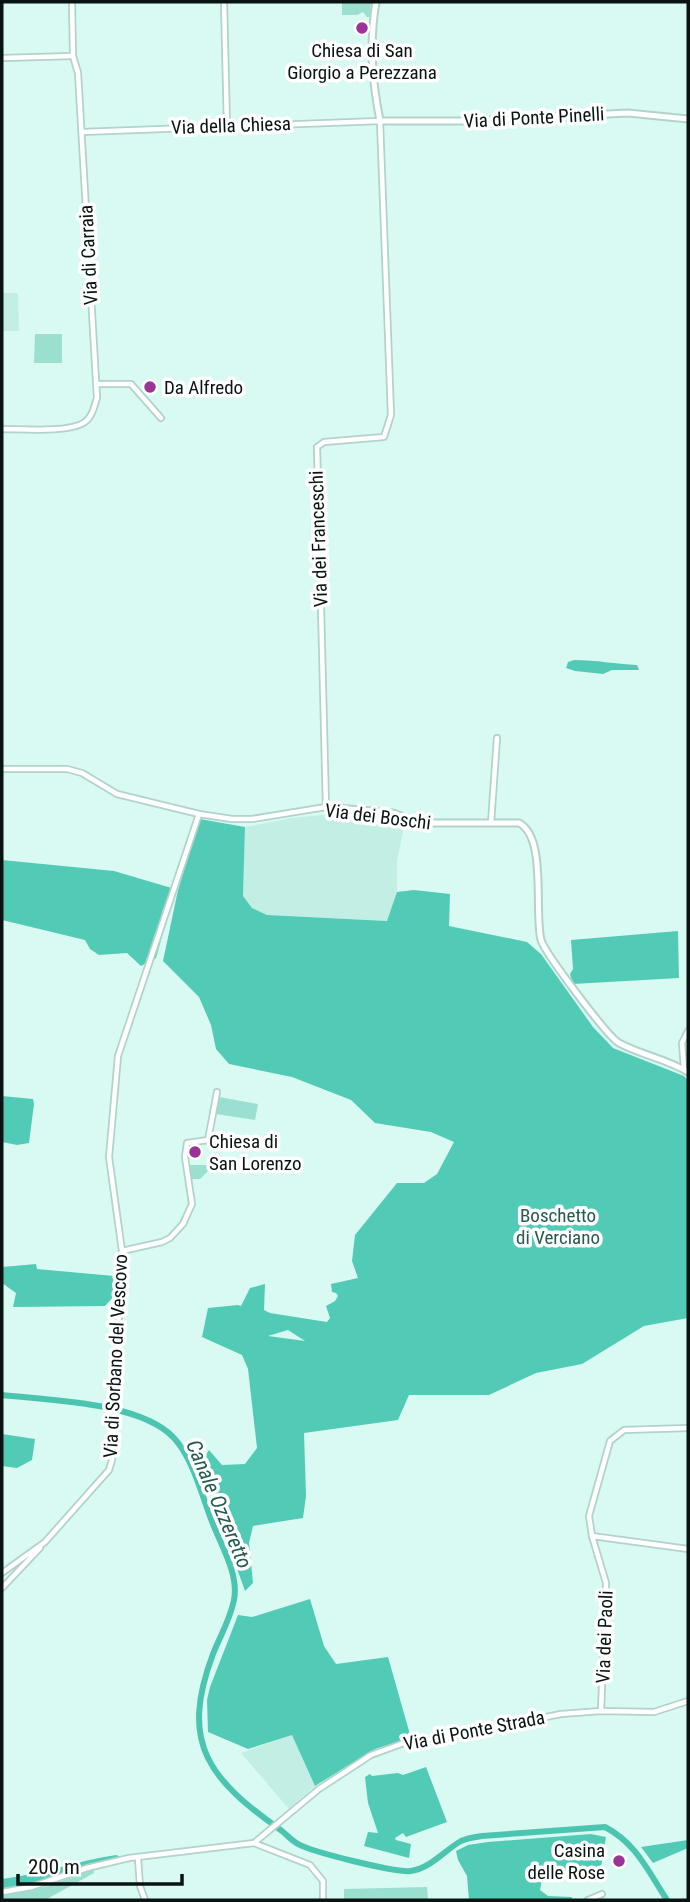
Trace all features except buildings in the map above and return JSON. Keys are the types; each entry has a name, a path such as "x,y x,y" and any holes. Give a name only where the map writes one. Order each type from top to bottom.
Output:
{"street":[{"name":"Via di Carraia","path":"2,429 70,427 84,422 92,414 97,398 78,73 73,56 72,2"},
{"path":"224,2 227,125"},
{"path":"376,2 370,43 380,121"},
{"path":"2,58 73,56"},
{"name":"Via di Ponte Pinelli","path":"380,121 470,121 628,113 688,119"},
{"name":"Via della Chiesa","path":"82,132 380,121"},
{"name":"Via dei Franceschi","path":"326,807 317,447 324,442 384,437 391,415 380,121"},
{"path":"98,384 131,384 161,418"},
{"path":"491,823 497,738"},
{"name":"Via dei Boschi","path":"2,769 67,769 82,773 117,794 199,814 232,819 326,807 393,813 421,823 519,823 530,831 535,852 541,942 550,959 616,1042 686,1071"},
{"name":"Via di Sorbano del Vescovo","path":"2,1573 45,1542 109,1470 112,1460 122,1251 109,1157 118,1056 199,814"},
{"path":"686,1071 682,1043 688,1031"},
{"path":"122,1251 162,1242 170,1238 183,1224 192,1204 185,1157 187,1143 208,1140 218,1092"},
{"name":"Via dei Paoli","path":"601,1711 606,1583 589,1516 610,1441 624,1430 688,1428"},
{"path":"592,1536 688,1549"},
{"path":"2,1588 45,1542"},
{"name":"Via di Ponte Strada","path":"254,1843 319,1789 371,1755 387,1748 522,1720 601,1711 654,1712 688,1701"},
{"path":"4,1891 31,1887 87,1868 138,1858 254,1843 310,1865 323,1881 323,1900"},
{"path":"138,1858 140,1886 145,1900"},
{"path":"588,1900 602,1894"}],"shaded area":[{"path":"342,2 371,2 370,17 363,12 357,15 342,15"},
{"path":"2,293 18,293 19,331 2,331"},
{"path":"35,334 62,334 62,363 34,363"},
{"path":"341,813 391,818 405,823 397,860 397,892 388,921 266,915 252,908 243,896 245,827 292,818"},
{"path":"219,1097 258,1104 255,1120 216,1114"},
{"path":"188,1165 214,1165 200,1179 191,1179"},
{"path":"292,1734 315,1786 289,1809 241,1753"},
{"path":"93,1869 94,1873 47,1899 2,1900 2,1895 45,1887"},
{"path":"427,1887 428,1900 344,1900 344,1889"}],"green space":[{"path":"574,660 637,665 639,670 612,670 603,674 566,668 568,662"},
{"name":"Boschetto di Verciano","path":"200,819 245,827 243,896 252,908 267,915 387,921 397,892 414,890 450,894 449,926 527,942 541,954 593,1027 613,1048 684,1076 688,1080 688,1318 644,1326 582,1364 536,1373 489,1395 409,1395 398,1420 304,1433 306,1496 303,1518 253,1526 249,1543 253,1583 245,1591 200,1465 209,1450 222,1465 245,1464 257,1448 248,1369 242,1355 202,1337 208,1308 241,1306 250,1288 265,1284 264,1310 327,1322 330,1318 326,1306 338,1296 332,1292 331,1284 358,1278 352,1261 355,1235 397,1183 424,1183 437,1174 454,1142 431,1132 375,1123 351,1100 292,1077 229,1064 216,1049 211,1025 199,997 163,961 178,890","holes":["288,1330 305,1341 268,1336"]},
{"path":"2,860 114,871 175,889 156,958 141,966 127,953 99,955 90,949 85,940 2,920"},
{"path":"678,931 679,978 573,984 570,974 573,969 571,940"},
{"path":"2,1096 33,1099 29,1143 17,1145 2,1142"},
{"path":"36,1264 37,1269 114,1276 113,1297 105,1306 13,1307 16,1293 2,1283 2,1267"},
{"path":"2,1434 35,1439 32,1460 17,1468 2,1466"},
{"path":"310,1599 324,1646 336,1664 388,1657 411,1738 375,1749 315,1786 292,1735 248,1749 208,1732 207,1700 238,1615 252,1617"},
{"path":"426,1767 447,1822 406,1837 403,1833 395,1838 411,1844 409,1858 364,1846 368,1832 378,1833 368,1803 365,1777 370,1774 403,1775"},
{"path":"591,1834 606,1837 601,1867 589,1877 551,1872 542,1880 540,1890 548,1896 572,1897 571,1900 469,1900 467,1876 456,1851 468,1845 488,1842"},
{"path":"688,1840 688,1848 653,1863 641,1847"},
{"path":"116,1855 121,1857 37,1885 2,1890 2,1879"}],"waterway":[{"name":"Canale Ozzeretto","path":"2,1395 68,1401 117,1410 159,1426 181,1447 229,1561 235,1590 230,1614 203,1685 199,1712 201,1736 207,1757 219,1776 236,1794 294,1841 306,1848 354,1861 411,1871 431,1863 461,1841 471,1838 605,1827 633,1849 667,1900"}],"place":[{"name":"Chiesa di San Giorgio a Perezzana","path":"362,28"},
{"name":"Da Alfredo","path":"150,387"},
{"name":"Chiesa di San Lorenzo","path":"195,1152"},
{"name":"Casina delle Rose","path":"619,1861"}]}
